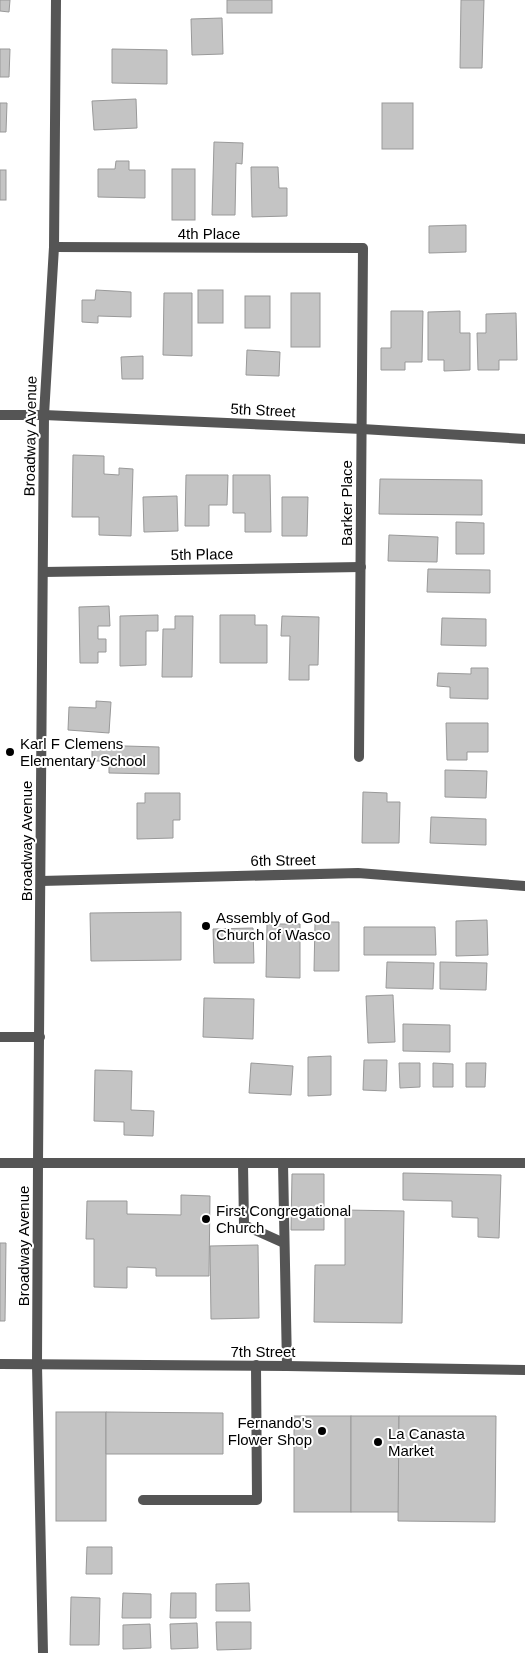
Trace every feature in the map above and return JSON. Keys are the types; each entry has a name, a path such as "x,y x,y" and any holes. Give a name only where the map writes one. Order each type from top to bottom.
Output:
{"street":[{"name":"Broadway Avenue","path":"43,1653 37,1365 38,1163 44,415 54,247 56,0"},
{"name":"4th Place","path":"54,247 363,248"},
{"name":"Barker Place","path":"359,757 363,248"},
{"name":"5th Street","path":"0,415 44,415 362,429 525,439"},
{"name":"5th Place","path":"43,572 361,567"},
{"name":"6th Street","path":"41,881 358,873 525,886"},
{"path":"0,1037 40,1038"},
{"path":"0,1163 525,1163"},
{"path":"243,1163 244,1225 284,1243"},
{"path":"283,1163 287,1366"},
{"name":"7th Street","path":"0,1364 256,1365 525,1370"},
{"path":"143,1500 258,1500 256,1365"}],"building":[{"path":"0,0 10,0 9,12 0,11"},
{"path":"227,0 272,0 272,13 227,13"},
{"path":"461,0 484,0 482,68 460,68"},
{"path":"222,18 223,54 192,55 191,19"},
{"path":"0,49 10,49 9,77 0,77"},
{"path":"112,49 167,50 167,84 112,83"},
{"path":"136,99 137,128 94,130 92,101"},
{"path":"0,103 7,103 6,132 0,132"},
{"path":"382,103 413,103 413,149 382,149"},
{"path":"214,142 243,143 242,164 236,163 235,215 212,215"},
{"path":"116,161 129,161 129,170 145,170 145,198 98,197 98,169 115,169"},
{"path":"251,167 278,167 279,188 287,188 287,216 252,217"},
{"path":"172,169 195,169 195,220 172,220"},
{"path":"0,170 6,170 6,200 0,200"},
{"path":"466,225 466,252 429,253 429,226"},
{"path":"96,290 131,292 131,317 98,316 98,323 82,322 82,300 95,300"},
{"path":"198,290 223,290 223,323 198,323"},
{"path":"164,293 192,293 192,356 163,355"},
{"path":"291,293 320,293 320,347 291,347"},
{"path":"245,296 270,296 270,328 245,328"},
{"path":"391,311 423,311 422,362 405,362 405,370 381,370 381,348 391,348"},
{"path":"460,311 460,333 470,333 470,370 444,371 444,360 428,360 428,312"},
{"path":"516,313 517,360 499,360 499,370 478,370 477,333 486,333 486,314"},
{"path":"247,350 280,352 279,376 246,375"},
{"path":"143,356 143,379 122,379 121,357"},
{"path":"73,455 104,456 104,474 119,475 119,468 133,469 131,536 99,535 99,517 72,517"},
{"path":"186,475 228,475 227,505 209,505 209,526 185,526"},
{"path":"233,475 270,475 271,532 245,532 245,513 233,513"},
{"path":"380,479 482,480 482,515 379,514"},
{"path":"177,496 178,531 144,532 143,497"},
{"path":"282,497 308,497 307,536 282,536"},
{"path":"456,522 484,523 484,554 456,554"},
{"path":"389,535 438,537 437,562 388,561"},
{"path":"428,569 490,570 490,593 427,592"},
{"path":"109,606 110,626 98,626 98,639 106,639 106,652 98,652 98,663 80,663 79,607"},
{"path":"158,615 158,631 146,631 146,665 120,666 120,616"},
{"path":"220,615 255,615 255,625 267,625 267,663 220,663"},
{"path":"175,616 193,616 192,677 162,677 163,629 175,629"},
{"path":"282,616 319,617 318,665 309,665 309,680 289,680 290,636 281,636"},
{"path":"442,618 486,619 486,646 441,645"},
{"path":"471,668 488,668 488,699 450,698 450,687 437,686 438,673 471,674"},
{"path":"96,701 111,702 109,733 68,730 69,707 96,708"},
{"path":"446,723 488,723 488,752 467,752 467,760 447,760"},
{"path":"92,745 159,747 159,774 109,773 109,761 92,761"},
{"path":"445,770 487,771 486,798 445,797"},
{"path":"363,792 387,793 387,802 400,802 399,843 362,843"},
{"path":"145,793 180,793 180,820 173,820 173,838 137,839 137,803 145,803"},
{"path":"431,817 486,819 486,845 430,843"},
{"path":"181,912 181,960 91,961 90,913"},
{"path":"487,920 488,955 456,956 456,921"},
{"path":"315,922 339,922 339,971 314,971"},
{"path":"267,924 300,924 300,978 266,977"},
{"path":"364,927 435,927 436,955 364,955"},
{"path":"253,928 254,963 214,963 213,929"},
{"path":"387,962 434,963 433,989 386,988"},
{"path":"440,962 487,963 486,990 440,989"},
{"path":"393,995 395,1042 368,1043 366,996"},
{"path":"204,998 254,999 253,1039 203,1037"},
{"path":"403,1024 450,1025 450,1052 403,1051"},
{"path":"331,1056 331,1095 308,1096 308,1057"},
{"path":"364,1060 387,1060 386,1091 363,1090"},
{"path":"251,1063 293,1066 291,1095 249,1093"},
{"path":"399,1063 420,1063 420,1087 400,1088"},
{"path":"433,1063 453,1064 453,1087 433,1087"},
{"path":"466,1063 486,1063 485,1087 466,1087"},
{"path":"95,1070 132,1071 131,1110 154,1111 153,1136 124,1135 124,1122 94,1121"},
{"path":"403,1173 501,1175 499,1238 478,1237 478,1218 452,1217 452,1201 403,1200"},
{"path":"292,1174 324,1174 324,1230 291,1230"},
{"path":"181,1195 210,1196 209,1276 156,1276 156,1268 127,1267 127,1288 94,1287 94,1239 86,1239 87,1201 127,1201 127,1214 181,1215"},
{"path":"345,1210 404,1211 402,1323 314,1322 315,1265 345,1265"},
{"path":"0,1243 6,1243 5,1321 0,1321"},
{"path":"258,1245 259,1318 211,1319 210,1246"},
{"path":"56,1412 106,1412 106,1521 56,1521"},
{"path":"106,1412 223,1413 223,1454 106,1454"},
{"path":"294,1416 351,1416 351,1512 294,1512"},
{"path":"351,1416 399,1416 399,1512 351,1512"},
{"path":"399,1416 496,1416 495,1522 398,1521"},
{"path":"87,1547 112,1547 112,1574 86,1574"},
{"path":"249,1583 250,1611 216,1611 216,1584"},
{"path":"123,1593 151,1594 151,1618 122,1618"},
{"path":"171,1593 196,1593 196,1618 170,1618"},
{"path":"71,1597 100,1598 99,1645 70,1645"},
{"path":"216,1622 251,1622 251,1649 217,1650"},
{"path":"197,1623 198,1648 171,1649 170,1624"},
{"path":"150,1624 151,1648 123,1649 123,1625"}],"place":[{"name":"Karl F Clemens Elementary School","path":"10,752"},
{"name":"Assembly of God Church of Wasco","path":"206,926"},
{"name":"First Congregational Church","path":"206,1219"},
{"name":"Fernando's Flower Shop","path":"322,1431"},
{"name":"La Canasta Market","path":"378,1442"}]}
